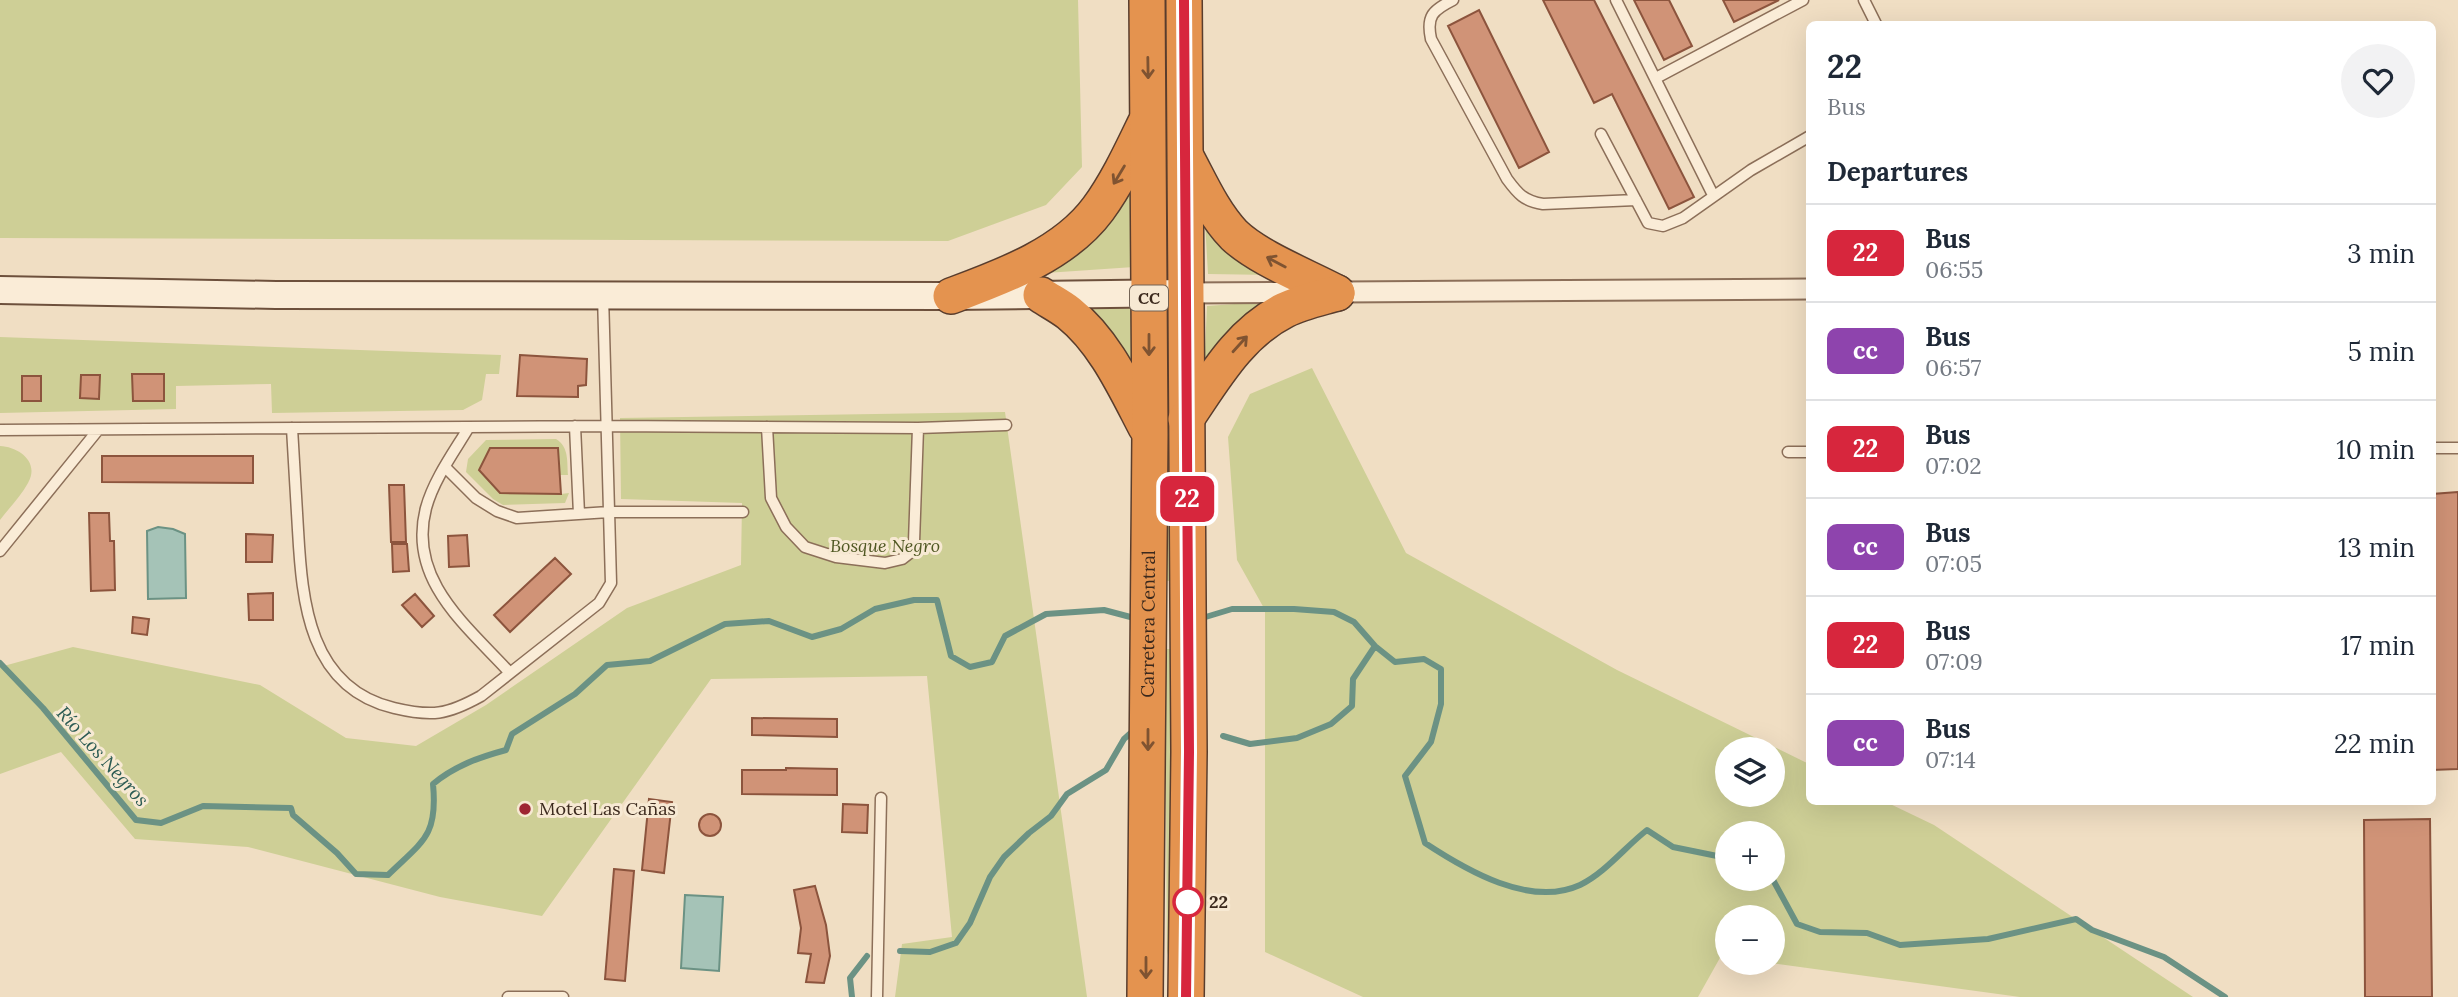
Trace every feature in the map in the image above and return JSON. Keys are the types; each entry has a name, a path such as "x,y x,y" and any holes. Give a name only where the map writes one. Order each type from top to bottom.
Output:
{"highway":[{"name":"Carretera Central","path":"1145,997 1150,434 1147,0"},
{"name":"CC","path":"1184,0 1189,863 1186,997"},
{"path":"951,296 1006,276 1059,247 1097,211 1124,167 1149,114"},
{"path":"1184,152 1210,201 1234,235 1267,257 1337,293"},
{"path":"1186,419 1228,357 1254,329 1286,310 1337,293"},
{"path":"1041,295 1070,313 1098,344 1124,384 1150,434"}],"street":[{"path":"0,290 276,295 951,296 1806,289"}],"lane":[{"path":"1454,0 1440,6 1432,14 1428,27 1431,39 1507,179 1519,196 1530,202 1543,204 1636,200"},
{"path":"1616,0 1713,195"},
{"path":"1657,78 1803,0"},
{"path":"1864,0 1874,21"},
{"path":"1601,134 1648,223 1663,226 1683,218 1713,195 1806,138"},
{"path":"292,428 301,582 314,636 325,660 347,684 379,704 436,714 460,708 510,673 598,603 611,583 603,295"},
{"path":"0,430 575,426 918,428 1006,425"},
{"path":"575,426 579,514"},
{"path":"469,427 445,467 426,508 421,539 425,562 446,603 510,673"},
{"path":"767,427 771,498 786,527 805,547 836,556 886,564 902,559 911,552 914,542 918,428"},
{"path":"0,551 98,430"},
{"path":"2436,448 2458,448"},
{"path":"1788,452 1806,452"},
{"path":"445,467 476,498 497,511 517,518 609,512 743,512"},
{"path":"877,997 881,798"},
{"path":"508,997 563,997"}],"green space":[{"path":"0,0 1078,0 1082,167 1046,205 948,241 0,238"},
{"path":"1161,0 1171,0 1172,220 1168,237 1161,220"},
{"path":"1129,180 1134,267 1031,274"},
{"path":"1204,205 1274,275 1208,274"},
{"path":"1287,300 1204,373 1207,306"},
{"path":"1075,304 1136,305 1139,382"},
{"path":"0,337 501,355 499,374 486,374 482,400 463,410 272,413 271,384 176,386 176,409 0,413"},
{"path":"1312,368 1406,553 1617,670 1754,737 1715,737 1715,807 1785,807 1785,752 1806,763 1806,805 1892,805 1934,825 2193,997 2020,997 1785,965 1785,905 1715,905 1715,967 1698,997 1363,997 1265,952 1265,610 1237,560 1228,437 1250,394"},
{"name":"Bosque Negro","path":"1005,412 1087,997 895,997 902,944 952,937 927,676 711,679 542,916 440,897 248,847 135,839 61,752 0,774 0,667 73,647 260,685 346,738 416,746 486,705 627,608 741,565 742,503 621,499 620,418"},
{"path":"1163,426 1175,581 1163,581"},
{"path":"556,439 565,450 568,475 559,475 557,448 491,448 561,494 569,493 565,503 503,505 493,499 466,472 468,459 486,440"},
{"path":"0,446 14,449 26,457 31,475 25,488 0,520"},
{"path":"1165,649 1176,649 1170,964 1167,951"}],"shaded area":[{"path":"158,527 185,534 186,598 148,599 147,531"},
{"path":"685,895 723,897 719,971 681,968"}],"building":[{"path":"1543,0 1594,0 1694,197 1669,209 1612,94 1594,103"},
{"path":"1634,0 1669,0 1692,46 1664,60"},
{"path":"1723,0 1779,0 1734,22"},
{"path":"1479,10 1549,152 1519,168 1448,26"},
{"path":"520,355 587,359 586,385 578,386 578,397 517,396"},
{"path":"132,374 164,374 164,401 133,401"},
{"path":"81,375 100,375 99,399 80,398"},
{"path":"22,376 41,376 41,401 22,401"},
{"path":"490,448 558,448 561,494 500,493 479,470"},
{"path":"102,456 253,456 253,483 102,482"},
{"path":"389,485 404,485 406,542 391,542"},
{"path":"2458,492 2458,769 2436,770 2436,494"},
{"path":"89,513 109,513 110,541 114,541 115,590 91,591"},
{"path":"246,534 273,535 272,562 246,562"},
{"path":"467,535 469,566 449,567 448,536"},
{"path":"392,544 407,544 409,571 393,572"},
{"path":"555,558 571,574 510,632 494,615"},
{"path":"273,593 273,620 249,620 248,594"},
{"path":"415,594 434,616 422,627 402,605"},
{"path":"133,617 149,619 147,635 132,633"},
{"path":"752,718 837,719 837,737 752,735"},
{"path":"837,769 837,795 742,794 742,770"},
{"path":"649,799 672,802 664,873 642,870"},
{"path":"843,804 868,805 867,833 842,832"},
{"path":"710,814 718,817 721,825 718,833 710,836 702,833 699,825 702,817"},
{"path":"2430,819 2432,997 2365,997 2364,820"},
{"path":"614,869 634,871 625,981 605,979"},
{"path":"815,886 826,925 830,956 824,983 806,982 811,954 798,953 801,928 794,890"}],"waterway":[{"name":"Río Los Negros","path":"0,663 43,708 136,820 161,823 203,806 291,808 293,815 337,853 356,874 388,875 426,836 433,815 433,784 441,778 468,763 506,750 512,734 575,694 607,665 650,661 725,624 769,621 812,637 841,629 875,609 914,600 937,600 951,656 970,667 992,662 1005,636 1046,614 1104,610 1138,619"},
{"name":"Río Los Negros","path":"1199,619 1232,609 1334,612 1354,622 1375,646 1395,662 1424,659 1441,669 1441,704 1431,742 1405,776 1425,843 1479,874 1520,889 1561,891 1580,885 1598,874 1647,830 1673,847 1715,856"},
{"path":"1223,736 1250,744 1297,738 1331,724 1352,706 1353,679 1375,646"},
{"path":"900,951 930,952 956,943 970,923 990,877 1004,857 1051,816 1067,794 1106,770 1124,739 1134,730"},
{"name":"Río Los Negros","path":"1779,891 1797,924 1820,932 1867,933 1900,945 1988,939 2076,919 2092,930 2164,957 2225,997"},
{"path":"852,997 850,978 867,956"}],"bus line":[{"name":"22","path":"1184,0 1189,752 1186,997"}],"place":[{"name":"Motel Las Cañas","path":"525,809"},
{"name":"22","path":"1188,902"}]}
